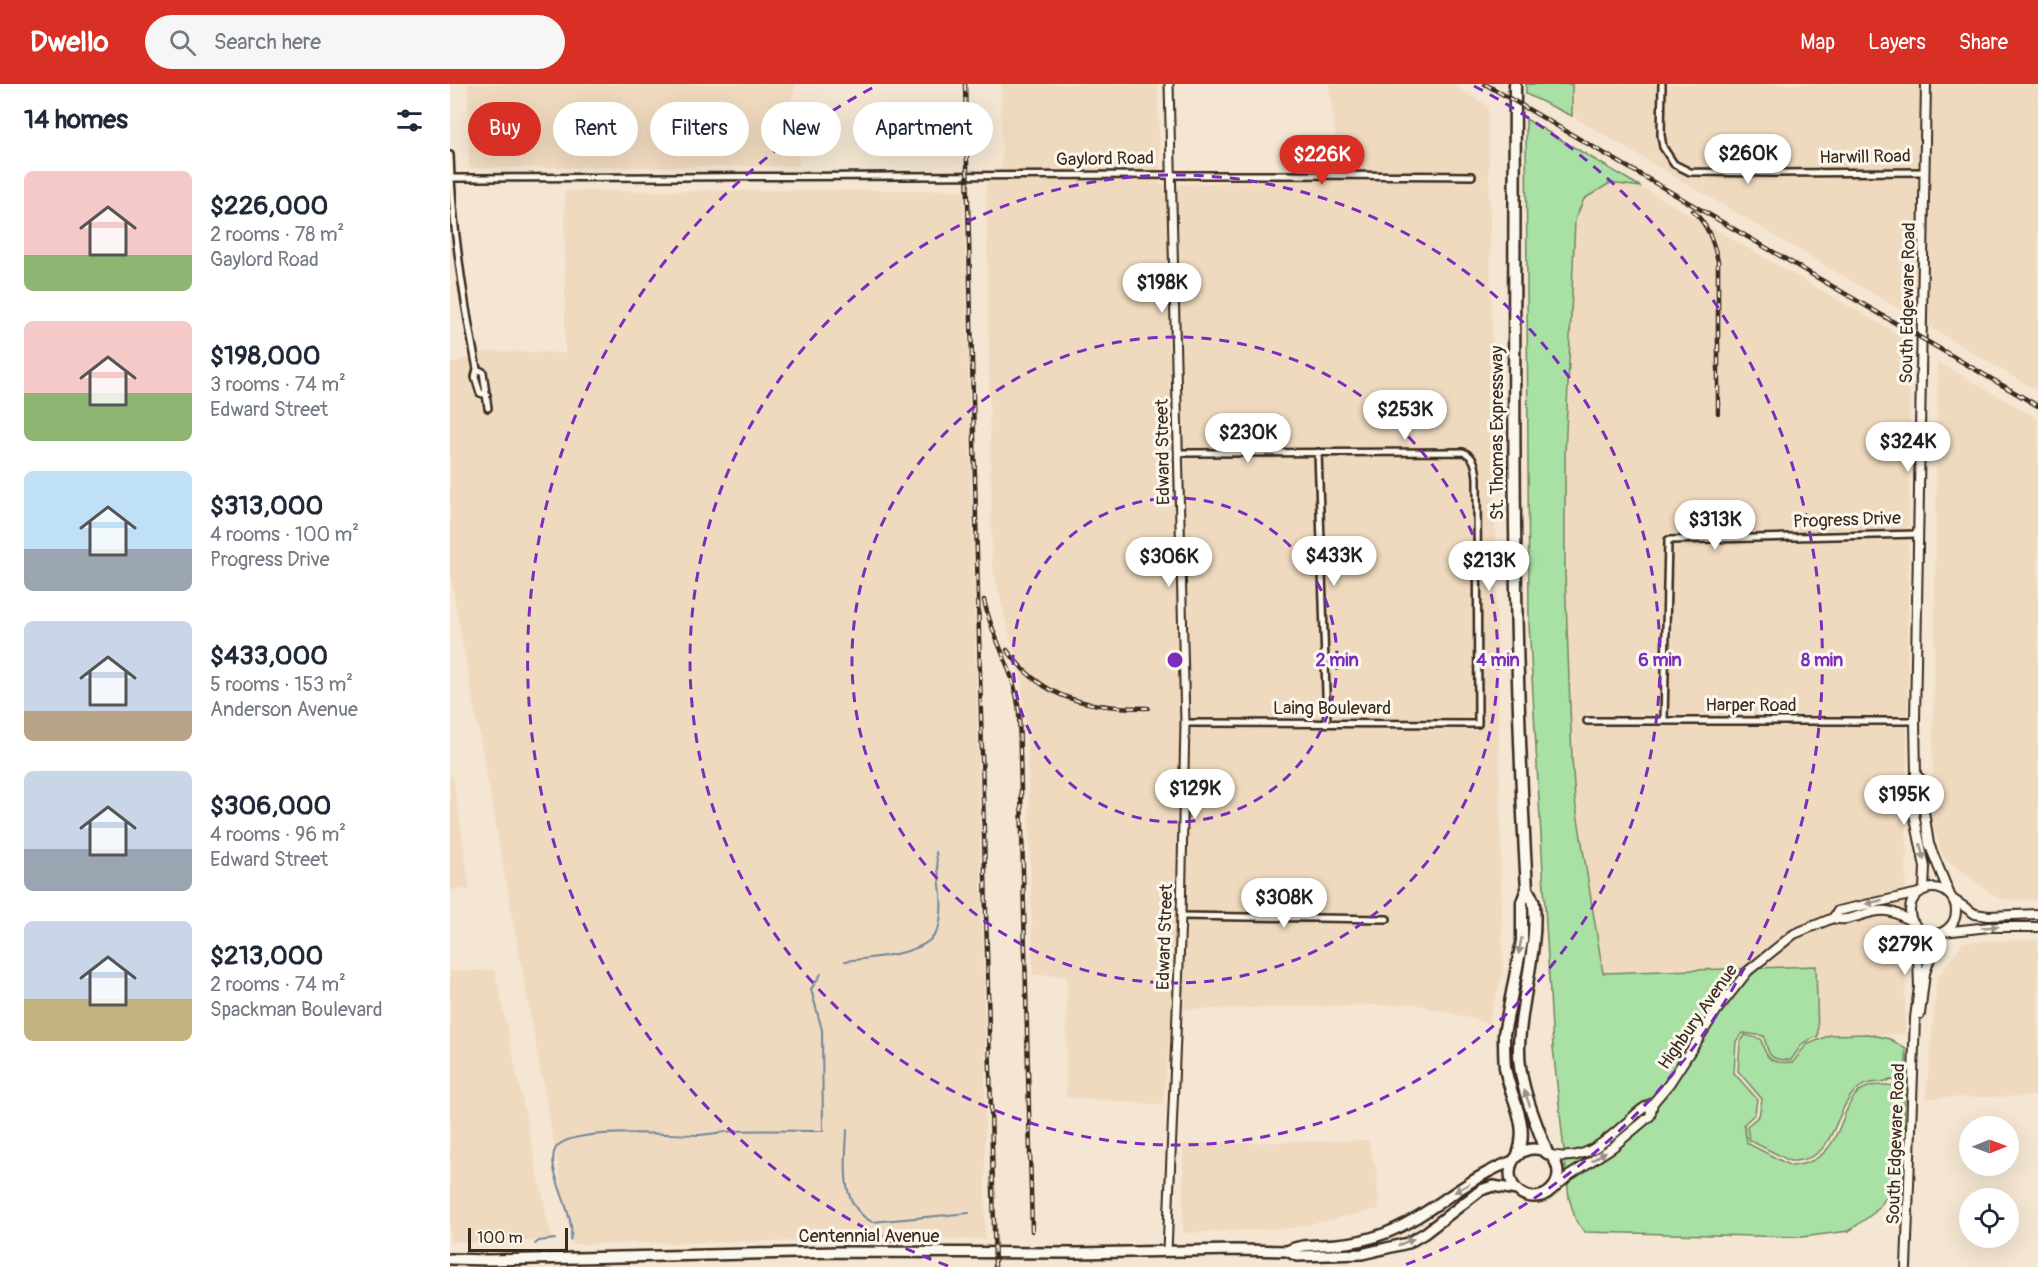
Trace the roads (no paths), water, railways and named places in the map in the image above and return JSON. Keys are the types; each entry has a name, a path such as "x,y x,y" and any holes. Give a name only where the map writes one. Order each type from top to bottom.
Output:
{"highway":[{"name":"St. Thomas Expressway","path":"1515,84 1514,561 1518,717 1527,889 1534,903 1534,925 1519,1046 1520,1069 1525,1095 1548,1154"},
{"name":"St. Thomas Expressway","path":"1516,1158 1522,1144 1522,1123 1505,1068 1504,1034 1522,941 1522,902 1527,889"}],"main road":[{"name":"South Edgeware Road","path":"1922,891 1925,867 1914,814 1912,781 1916,775 1926,84"},
{"name":"South Edgeware Road","path":"1916,775 1923,781 1924,811 1929,844 1952,898"},
{"path":"2038,914 1988,916 1975,914 1938,888 1922,891 1914,897 1910,910 1915,925 1926,933 1989,927 2038,927"},
{"name":"Highbury Avenue","path":"1552,1190 1570,1175 1613,1147 1650,1116 1653,1103 1669,1084 1717,1010 1748,971 1794,934 1833,918 1838,911 1922,891"},
{"path":"1940,933 1952,925 1955,919 1956,906 1952,898"},
{"name":"Highbury Avenue","path":"1833,918 1840,920 1887,911 1915,925"},
{"name":"South Edgeware Road","path":"1906,1267 1918,987 1915,925"},
{"name":"South Edgeware Road","path":"1916,1023 1920,1018 1925,973 1940,933"},
{"name":"Highbury Avenue","path":"1548,1154 1567,1158 1586,1153 1622,1127 1645,1106 1653,1103"},
{"path":"1533,1149 1548,1154 1558,1167 1558,1175 1552,1190 1538,1197 1530,1197 1516,1190 1510,1176 1516,1158 1525,1150 1533,1149"},
{"name":"Centennial Avenue","path":"450,1259 837,1252 1287,1251 1298,1246 1341,1244 1369,1239 1387,1232 1495,1167 1516,1158"},
{"name":"Centennial Avenue","path":"1287,1251 1297,1256 1314,1256 1362,1254 1385,1250 1408,1243 1425,1233 1481,1190 1493,1186 1516,1190"},
{"path":"450,1265 488,1260"}],"street":[{"name":"Edward Street","path":"1167,1251 1181,916 1185,723 1168,84"},
{"name":"Harwill Road","path":"1662,84 1661,135 1664,147 1674,164 1690,171 1925,172"},
{"path":"450,155 458,262 477,369 483,372 488,408"},
{"name":"Gaylord Road","path":"451,178 1171,174 1472,176"},
{"path":"1178,453 1318,452 1326,723"},
{"name":"Laing Boulevard","path":"1185,723 1478,724 1477,478 1475,462 1470,454 1463,452 1318,452"},
{"name":"Progress Drive","path":"1664,720 1668,540 1919,534"},
{"name":"Harper Road","path":"1587,721 1916,721"},
{"path":"1181,916 1387,919"}],"waterway":[{"path":"845,961 899,953 925,944 934,936 941,917 936,852"},
{"path":"570,1240 570,1219 557,1181 553,1157 556,1148 565,1141 601,1134 623,1133 699,1135 735,1131 823,1131 822,1030 811,989 821,974"},
{"path":"847,1130 846,1182 849,1194 861,1214 872,1222 969,1213"},
{"path":"535,1244 539,1241 555,1239"}],"railway":[{"path":"965,84 995,1267"},
{"path":"1485,84 2038,406"},
{"path":"1693,211 1703,222 1718,261 1718,413"},
{"path":"984,600 1013,682 1019,712 1032,1231"},
{"path":"1007,650 1036,681 1069,698 1106,706 1148,708"}]}
